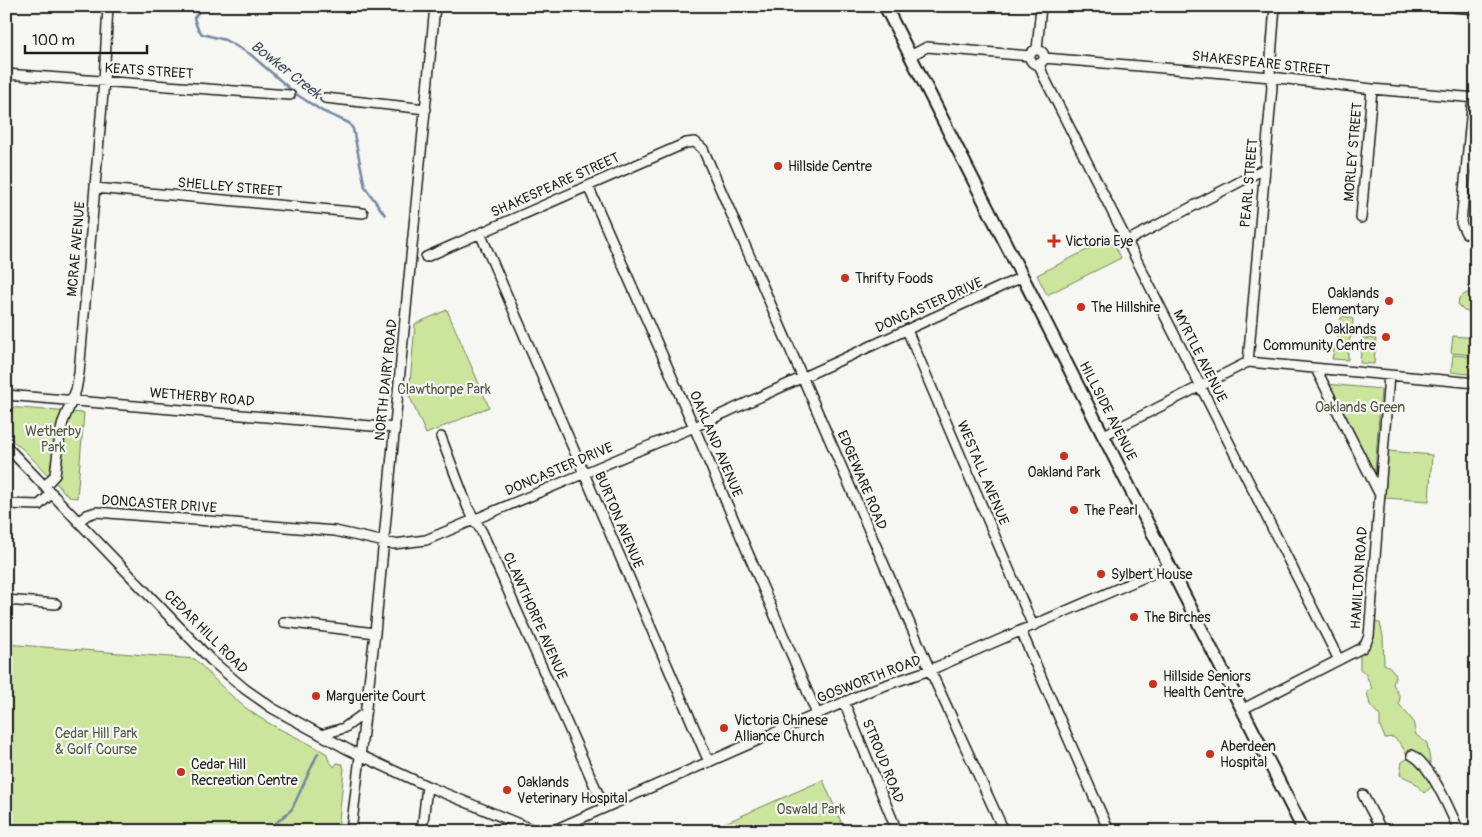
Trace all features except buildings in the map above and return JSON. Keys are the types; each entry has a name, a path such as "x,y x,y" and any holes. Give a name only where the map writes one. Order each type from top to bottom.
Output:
{"main road":[{"name":"HILLSIDE AVENUE","path":"885,6 1304,831"}],"street":[{"name":"MCRAE AVENUE","path":"48,490 55,475 63,422 72,400 79,373 104,81 108,6"},
{"name":"NORTH DAIRY ROAD","path":"351,831 375,633 435,6"},
{"path":"910,56 927,47 1033,53 1041,6"},
{"name":"PEARL STREET","path":"1248,362 1272,87 1270,70 1275,6"},
{"path":"1441,6 1476,9"},
{"name":"MYRTLE AVENUE","path":"1033,53 1032,62 1041,61 1043,75 1339,660"},
{"name":"SHAKESPEARE STREET","path":"1041,61 1271,77 1474,98"},
{"name":"KEATS STREET","path":"6,74 290,95"},
{"name":"MORLEY STREET","path":"1361,218 1372,88"},
{"path":"325,98 426,109"},
{"path":"1474,98 1461,223 1466,233 1476,236"},
{"name":"SHAKESPEARE STREET","path":"426,256 686,143 695,142"},
{"name":"EDGEWARE ROAD","path":"695,142 703,149 930,670 1004,831"},
{"path":"1127,241 1264,170"},
{"name":"OAKLAND AVENUE","path":"588,186 818,714"},
{"name":"SHELLEY STREET","path":"95,188 363,212"},
{"name":"BURTON AVENUE","path":"480,234 709,762"},
{"name":"DONCASTER DRIVE","path":"79,521 87,515 96,512 335,531 362,538 402,544 418,542 475,520 694,427 1022,277"},
{"name":"WESTALL AVENUE","path":"907,330 1034,626"},
{"path":"1104,435 1248,362 1476,383"},
{"path":"1316,369 1379,493"},
{"name":"HAMILTON ROAD","path":"1243,709 1362,648 1366,643 1369,636 1389,375"},
{"name":"WETHERBY ROAD","path":"6,395 395,428"},
{"name":"CLAWTHORPE AVENUE","path":"441,437 468,508 490,550 604,807"},
{"name":"CEDAR HILL ROAD","path":"6,446 211,660 245,689 272,708 360,756 534,830"},
{"path":"6,504 39,505 48,490"},
{"name":"GOSWORTH ROAD","path":"552,831 874,689 930,670 1170,566"},
{"path":"6,600 56,604"},
{"path":"284,622 375,633"},
{"path":"1021,631 1109,831"},
{"name":"STROUD ROAD","path":"844,702 897,831"},
{"path":"320,735 344,728 365,713"},
{"path":"1412,755 1419,759 1426,768 1449,808 1459,831"},
{"path":"422,831 427,786"},
{"path":"1363,795 1382,831"}],"green space":[{"path":"1111,238 1121,258 1047,295 1037,275"},
{"path":"1467,293 1476,294 1476,313 1464,311 1458,305 1459,298"},
{"name":"Clawthorpe Park","path":"447,310 489,407 426,434 409,395 415,324"},
{"path":"1344,316 1353,319 1352,334 1348,343 1348,360 1332,359 1341,318"},
{"path":"1453,336 1476,338 1476,355 1451,353"},
{"path":"1362,338 1376,339 1374,364 1360,363"},
{"path":"1453,355 1476,357 1476,375 1451,372"},
{"name":"Oaklands Green","path":"1326,384 1381,389 1375,471 1371,471"},
{"name":"Wetherby Park","path":"6,407 84,413 77,498 69,497 25,451 6,435"},
{"path":"1388,451 1432,455 1429,501 1385,498"},
{"path":"1371,622 1380,623 1383,636 1384,664 1390,667 1396,675 1393,684 1400,697 1399,704 1413,721 1416,735 1427,743 1434,785 1424,793 1413,781 1400,775 1402,762 1409,758 1400,743 1393,737 1385,738 1380,726 1380,716 1370,705 1367,692 1372,688 1365,673 1360,669 1360,653"},
{"name":"Cedar Hill Park & Golf Course","path":"6,644 195,659 228,693 255,715 327,754 334,767 337,763 343,764 338,831 6,831"},
{"name":"Oswald Park","path":"823,780 845,831 707,831"}],"waterway":[{"name":"Bowker Creek","path":"203,6 194,18 202,34 225,40 250,54 296,94 322,111 349,123 353,129 365,187 385,215"},
{"path":"267,831 292,809 318,753"}],"place":[{"name":"Hillside Centre","path":"778,166"},
{"name":"Victoria Eye","path":"1054,241"},
{"name":"Thrifty Foods","path":"845,278"},
{"name":"Oaklands Elementary","path":"1389,301"},
{"name":"The Hillshire","path":"1081,307"},
{"name":"Oaklands Community Centre","path":"1386,337"},
{"name":"Oakland Park","path":"1064,456"},
{"name":"The Pearl","path":"1074,510"},
{"name":"Sylbert House","path":"1101,574"},
{"name":"The Birches","path":"1134,617"},
{"name":"Hillside Seniors Health Centre","path":"1153,684"},
{"name":"Marguerite Court","path":"316,696"},
{"name":"Victoria Chinese Alliance Church","path":"724,728"},
{"name":"Aberdeen Hospital","path":"1210,754"},
{"name":"Cedar Hill Recreation Centre","path":"181,772"},
{"name":"Oaklands Veterinary Hospital","path":"507,790"}]}
